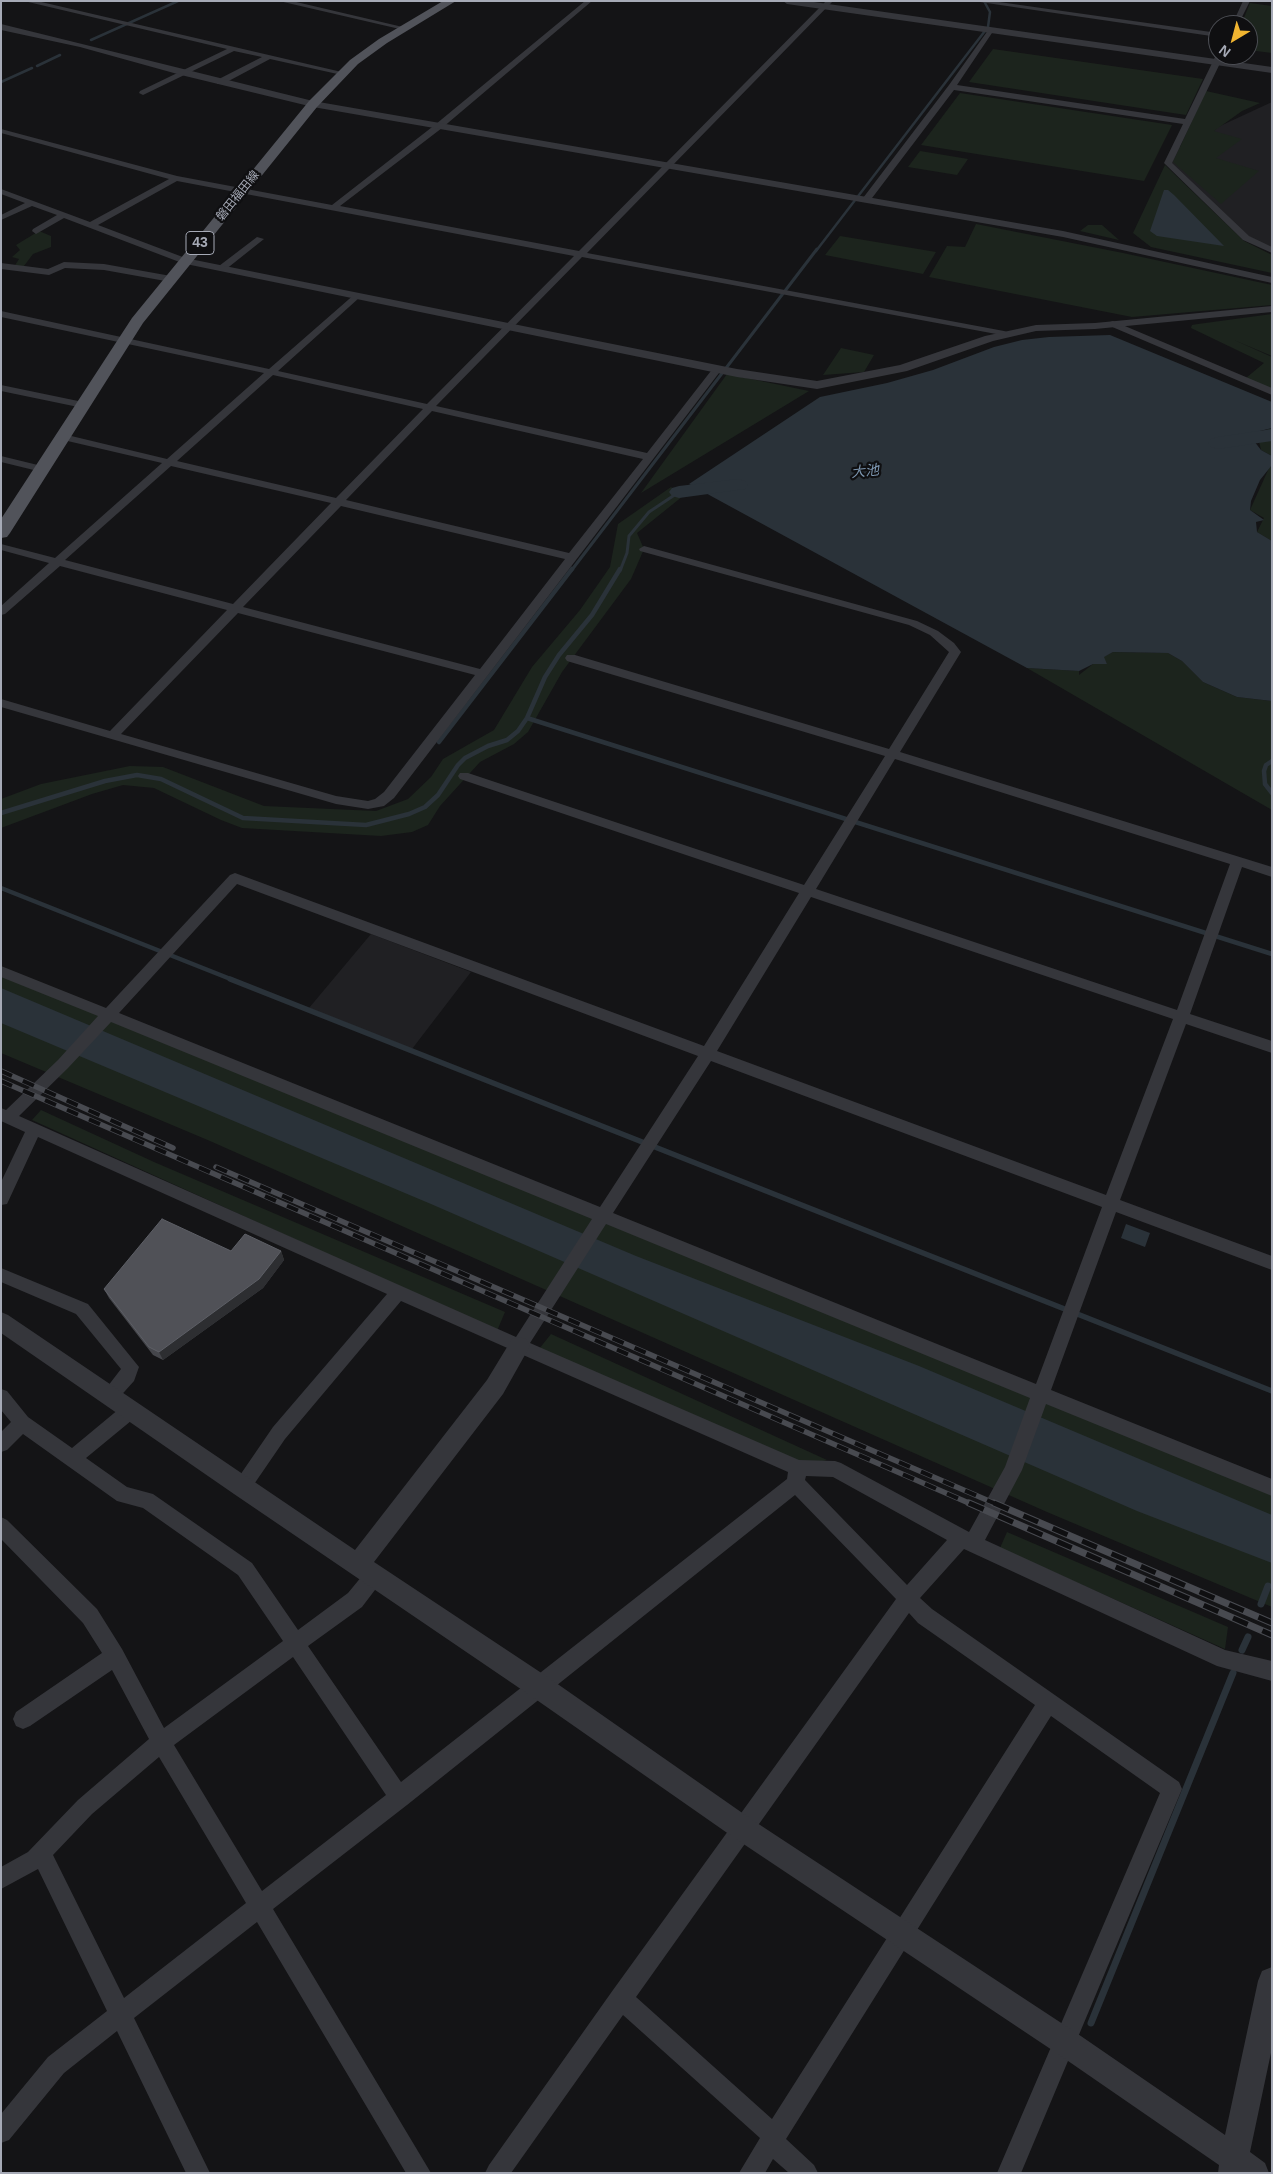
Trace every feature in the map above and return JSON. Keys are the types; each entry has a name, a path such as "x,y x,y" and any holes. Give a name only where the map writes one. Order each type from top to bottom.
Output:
{"main road":[{"name":"磐田福田線","path":"4,524 42,469 123,341 170,279 313,104 342,73 369,51 451,1"}],"street":[{"path":"27,1 342,73"},
{"path":"282,1 404,28"},
{"path":"334,208 439,126 590,1"},
{"path":"787,1 828,4 982,29 1208,58"},
{"path":"976,1 1208,34"},
{"path":"1240,15 1248,1"},
{"path":"113,735 509,326 828,4"},
{"path":"1,27 81,45 184,73 313,104 1072,236 1272,280"},
{"path":"866,200 952,88 992,30"},
{"path":"143,93 234,48"},
{"path":"220,82 269,56"},
{"path":"1215,65 1168,163 1246,238 1272,250"},
{"path":"1247,65 1272,70"},
{"path":"952,88 1187,122"},
{"path":"1,131 176,178 1004,334"},
{"path":"90,225 176,178"},
{"path":"3,194 32,203 185,261 717,369 817,386 903,368 1004,334 1036,328 1113,324 1272,309"},
{"path":"1,218 32,203"},
{"path":"36,231 63,215"},
{"path":"222,268 260,240"},
{"path":"1,266 49,272 64,265 104,267 170,279"},
{"path":"1,612 356,296"},
{"path":"1,314 271,372 649,457"},
{"path":"1113,324 1272,392"},
{"path":"1,703 336,800 368,805 379,803 389,795 717,369"},
{"path":"1,388 83,405"},
{"path":"63,436 572,557"},
{"path":"1,459 42,469"},
{"path":"1,547 482,673"},
{"path":"1,1878 35,1859 85,1807 161,1742 354,1600 366,1571 495,1387 599,1218 707,1054 955,652 950,645 934,633 913,624 644,549"},
{"path":"571,658 892,754 1272,872"},
{"path":"464,776 1272,1047"},
{"path":"497,2173 908,1598 967,1541 1013,1470 1070,1311 1182,1016 1238,861"},
{"path":"1009,2173 1172,1788 925,1616 797,1476 519,1346 5,1116 63,1064 235,878 1272,1264"},
{"path":"1,971 1040,1399 1272,1488"},
{"path":"1,1199 34,1129"},
{"path":"1,1276 82,1309 130,1367 128,1376 110,1395"},
{"path":"242,1487 279,1432 399,1292"},
{"path":"1,1321 242,1487 540,1687 742,1828 1065,2042 1241,2168 1272,1981"},
{"path":"1,1397 22,1423 123,1495 147,1500 245,1569 400,1798"},
{"path":"72,1459 131,1410"},
{"path":"1,1444 22,1423"},
{"path":"1,2132 56,2065 540,1687 797,1476 836,1469 967,1541 1224,1659 1272,1671"},
{"path":"1,1526 90,1616 115,1656 161,1742 419,2173"},
{"path":"23,1719 115,1656"},
{"path":"751,2173 1048,1702"},
{"path":"40,1853 198,2173"},
{"path":"621,1998 773,2138 806,2173"}],"shaded area":[{"path":"1250,3 1272,6 1272,53 1258,51 1258,15 1245,15"},
{"path":"993,49 1203,79 1186,115 969,82"},
{"path":"1206,91 1260,103 1242,111 1214,131 1242,139 1216,158 1259,171 1221,204 1173,162"},
{"path":"960,93 1172,125 1144,181 921,145"},
{"path":"1272,102 1272,249 1239,231 1171,165 1176,148 1206,138 1218,127"},
{"path":"920,151 968,159 957,175 908,167"},
{"path":"1165,165 1244,241 1272,255 1272,273 1151,247 1133,233"},
{"path":"976,224 1272,285 1272,305 1132,317 929,277 947,246 965,247"},
{"path":"1088,225 1102,225 1119,240 1080,231"},
{"path":"39,231 51,236 51,247 33,254 24,266 14,267 19,259 12,257 20,250 16,245"},
{"path":"840,236 936,252 923,274 825,255"},
{"path":"1272,314 1272,356 1234,340 1272,357 1272,389 1246,378 1264,363 1191,328 1192,325"},
{"path":"841,348 874,355 864,372 823,375"},
{"path":"727,374 809,391 641,493"},
{"path":"1268,429 1272,429 1272,456 1261,450 1258,437"},
{"path":"1272,466 1272,541 1257,532 1264,518 1250,510 1269,468"},
{"path":"671,487 683,496 637,533 644,549 631,579 562,672 528,732 514,744 480,762 440,806 428,825 412,832 381,836 242,828 154,788 123,785 92,794 1,828 1,799 41,784 130,766 163,767 264,806 376,811 408,799 431,777 443,759 494,730 532,667 580,610 610,567 618,524"},
{"path":"1113,652 1168,653 1182,661 1203,682 1237,697 1272,701 1272,810 1027,668 1079,671 1079,675 1093,664 1107,664 1103,657"},
{"path":"371,934 471,972 412,1049 309,1008"},
{"path":"1,970 1272,1487 1272,1607 1047,1512 210,1141 1,1053"},
{"path":"41,1110 154,1162 505,1312 497,1331 32,1120"},
{"path":"551,1334 827,1460 798,1468 539,1349"},
{"path":"1007,1532 1228,1627 1225,1649 1000,1548"}],"water":[{"path":"1164,190 1168,190 1174,195 1224,246 1157,236 1150,231"},
{"path":"1110,335 1272,402 1272,428 1260,431 1254,441 1261,450 1272,456 1272,465 1260,480 1251,501 1250,510 1264,520 1256,522 1257,532 1272,541 1272,701 1237,697 1203,682 1182,661 1168,653 1113,652 1104,657 1107,664 1093,664 1079,671 1027,668 689,484 820,397 887,383 933,370 994,347 1022,340"},
{"path":"1,988 636,1256 919,1366 1272,1515 1272,1563 1137,1511 431,1204 1,1023"},
{"path":"1126,1224 1150,1233 1145,1247 1121,1238"}],"building":[{"path":"162,1219 231,1251 245,1234 281,1251 259,1279 159,1352 149,1347 104,1289"}],"waterway":[{"path":"91,40 178,1"},
{"path":"816,251 988,27 990,12 984,1"},
{"path":"37,66 60,55"},
{"path":"1,82 32,68"},
{"path":"571,571 817,249"},
{"name":"大池","path":"1218,443 1272,435"},
{"name":"大池","path":"679,492 738,485"},
{"path":"620,571 627,553 629,536 649,512 679,492"},
{"path":"439,742 572,569"},
{"path":"527,718 545,677 559,655 592,615 620,569"},
{"path":"1,813 105,781 137,775 161,779 243,818 366,825 409,814 425,807 438,795 458,765 465,758 488,746 507,740 518,731 527,718"},
{"path":"527,718 1272,954"},
{"path":"1272,761 1266,765 1264,771 1265,784 1272,793"},
{"path":"1,888 233,980"},
{"path":"230,979 1272,1391"},
{"path":"1261,1604 1268,1586"},
{"path":"1242,1650 1248,1637"},
{"path":"1091,2023 1233,1673"}],"railway":[{"path":"1,1071 173,1148"},
{"path":"1,1081 971,1504"},
{"path":"216,1167 996,1504"},
{"path":"969,1503 1272,1635"},
{"path":"994,1503 1272,1623"}]}
